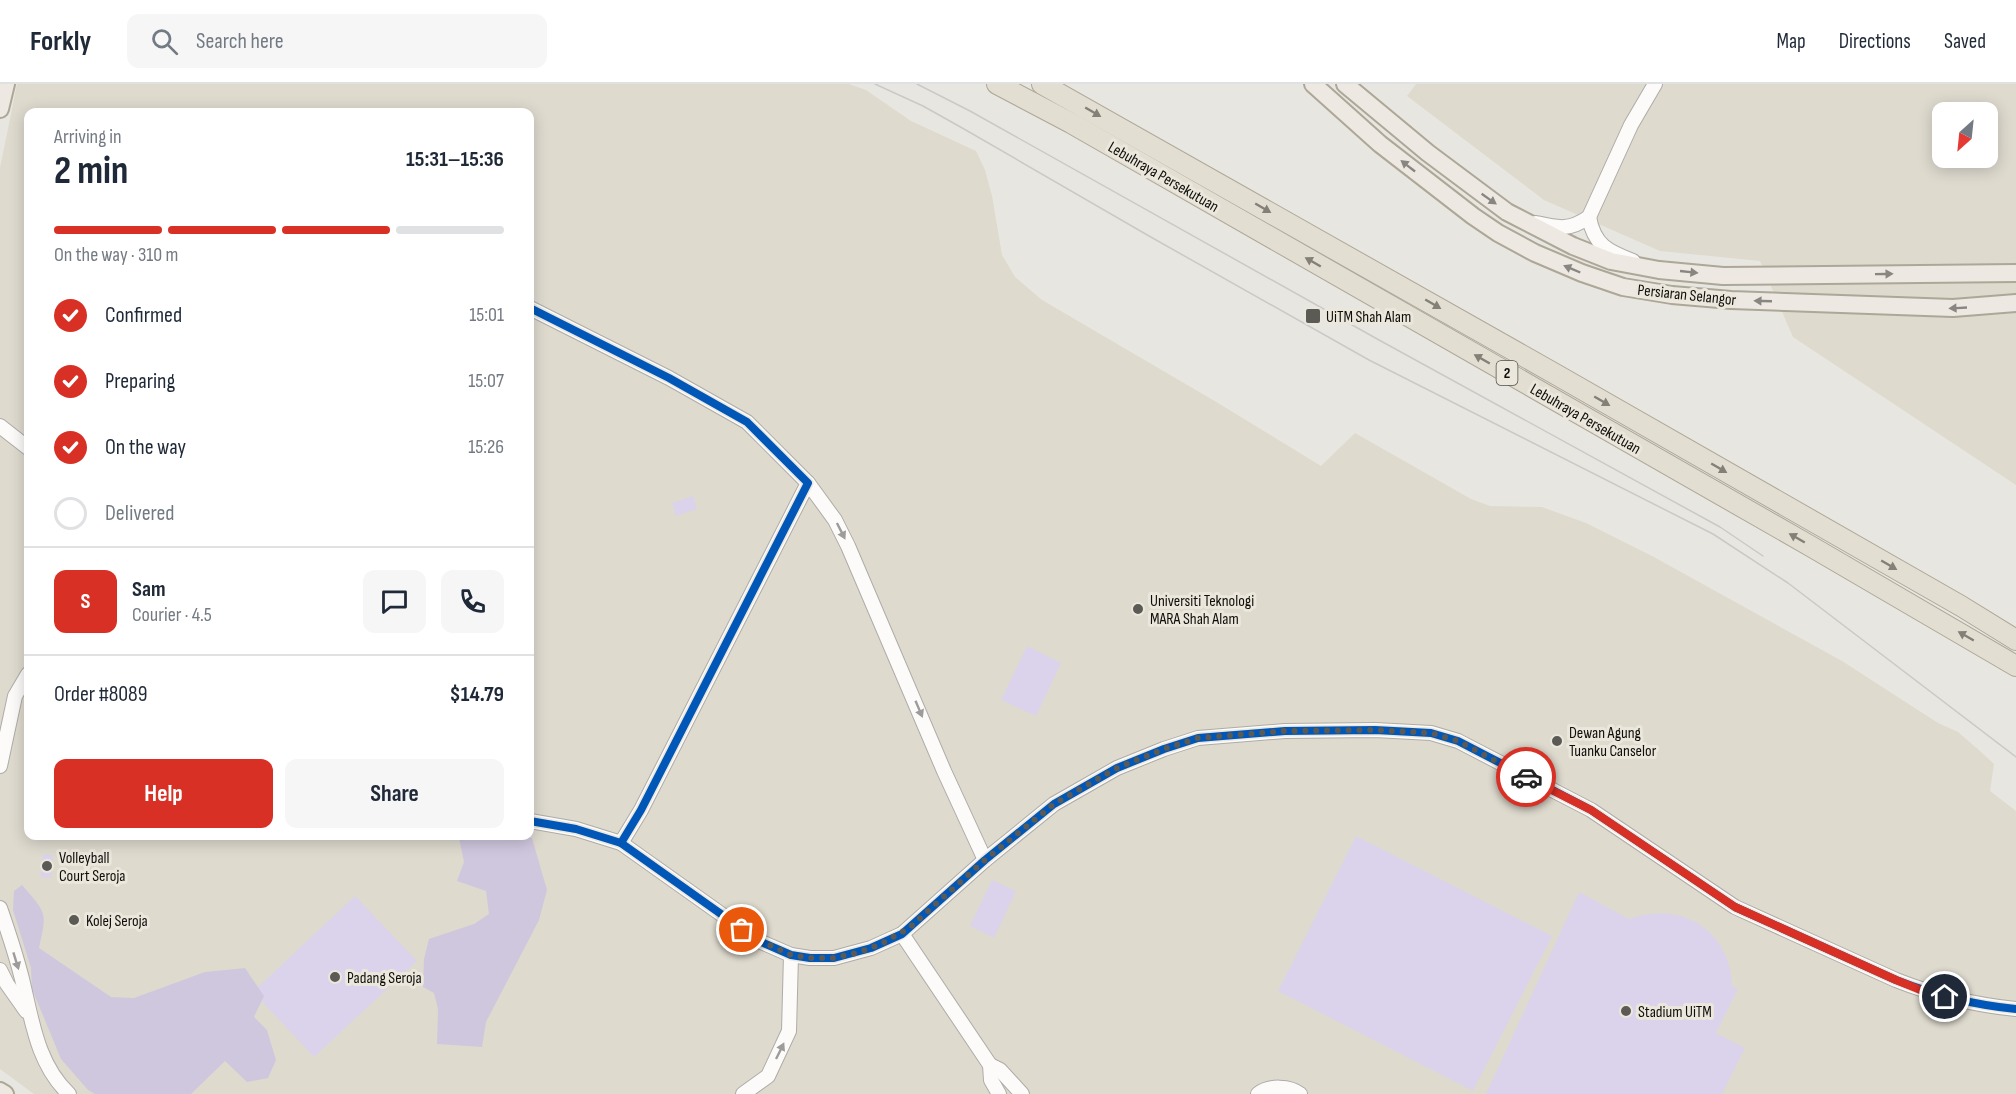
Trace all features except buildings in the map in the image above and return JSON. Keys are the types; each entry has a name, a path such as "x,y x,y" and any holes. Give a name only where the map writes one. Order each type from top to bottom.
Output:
{"highway":[{"name":"Lebuhraya Persekutuan","path":"997,84 1071,123 2016,666"},
{"name":"Lebuhraya Persekutuan","path":"1042,84 1557,375 1961,606 2016,640"}],"main road":[{"path":"0,109 6,84"},
{"name":"Persiaran Selangor","path":"1313,84 1380,144 1498,233 1535,253 1582,273 1623,286 1672,296 1731,300 1953,308 2016,303"},
{"name":"Persiaran Selangor","path":"1345,84 1482,195 1521,220 1573,246 1611,261 1659,270 1724,276 2016,273"},
{"path":"0,1091 5,1094"}],"street":[{"path":"1521,220 1562,228 1576,226 1589,217 1631,125 1655,84"},
{"path":"1589,217 1594,238 1605,248 1659,270"},
{"path":"534,310 669,378 747,422 808,483 836,520 944,771 985,860"},
{"path":"0,426 24,445"},
{"path":"621,843 652,790 808,483"},
{"path":"0,766 15,696 24,681"},
{"path":"534,822 576,829 621,843 746,933 791,955 834,958 865,950 902,934 985,860 1062,799 1117,768 1164,749 1198,738 1285,731 1375,730 1431,733 1458,741 1591,810 1735,907 1923,991 1973,1003 2016,1009"},
{"path":"0,908 22,980 29,1015 48,1069 59,1085 69,1094"},
{"path":"902,934 990,1065 1000,1070 1022,1094"},
{"path":"743,1094 768,1076 789,1031 791,955"},
{"path":"0,970 29,1015"},
{"path":"990,1065 991,1080 999,1094"},
{"path":"1258,1094 1262,1090 1295,1090 1300,1094"}],"shaded area":[{"name":"Universiti Teknologi MARA Shah Alam","path":"17,84 849,84 866,90 911,121 976,151 985,170 992,196 1002,255 1015,277 1042,300 1321,466 1355,433 1471,499 1490,506 1542,507 1586,523 1652,556 1842,661 1938,723 1958,732 1994,764 1990,791 2016,811 2016,1094 34,1094 0,1069 0,168"},
{"path":"1416,84 2016,84 2016,485 1793,337 1760,261 1660,251 1544,200 1407,96"},
{"path":"693,496 697,509 676,516 672,503"},
{"path":"1027,646 1061,663 1036,716 1001,700"},
{"path":"1356,836 1552,936 1473,1091 1278,991"},
{"path":"459,840 533,840 547,890 539,920 486,1022 482,1047 437,1044 438,1009 434,993 423,987 424,959 429,939 474,924 489,914 486,891 457,881 464,862"},
{"name":"Volleyball Court Seroja","path":"43,854 53,855 51,878 40,877"},
{"path":"992,880 1016,891 994,938 970,926"},
{"path":"22,885 43,914 39,948 111,997 134,998 205,972 245,968 264,996 254,1017 267,1030 276,1060 268,1078 247,1082 225,1061 191,1094 95,1094 88,1090 61,1059 32,989 31,968 13,910 14,891"},
{"name":"Stadium UiTM","path":"1579,892 1629,919 1648,914 1684,917 1699,924 1712,935 1722,949 1729,966 1732,986 1738,989 1716,1033 1745,1048 1722,1094 1486,1094"},
{"name":"Padang Seroja","path":"355,896 417,961 314,1057 253,992"}],"tram line":[{"path":"875,84 923,106 1369,360 1713,534 1788,583 2016,757"},
{"path":"917,84 970,111 1379,340 1720,527 1763,556"}],"cycle path":[{"path":"534,310 669,378 747,422 808,483 641,810 621,843"},
{"path":"534,822 576,829 621,843 759,941 791,955 834,958 871,948 902,934 985,860 1054,804 1117,768 1164,749 1198,738 1285,731 1375,730 1431,733 1458,741 1591,810 1735,907 1896,980 1940,995 2016,1009"}],"way so far":[{"path":"742,930 791,955 810,958 847,956 881,944 902,934 985,860 1054,804 1117,768 1198,738 1285,731 1375,730 1431,733 1458,741 1526,777"}],"place":[{"name":"UiTM Shah Alam","path":"1313,316"},
{"name":"Universiti Teknologi MARA Shah Alam","path":"1138,609"},
{"name":"Dewan Agung Tuanku Canselor","path":"1557,741"},
{"name":"Volleyball Court Seroja","path":"47,866"},
{"name":"Kolej Seroja","path":"74,920"},
{"name":"Padang Seroja","path":"335,977"},
{"name":"Stadium UiTM","path":"1626,1011"}],"route":[{"path":"1526,777 1591,810 1735,907 1896,980 1945,997"}]}
